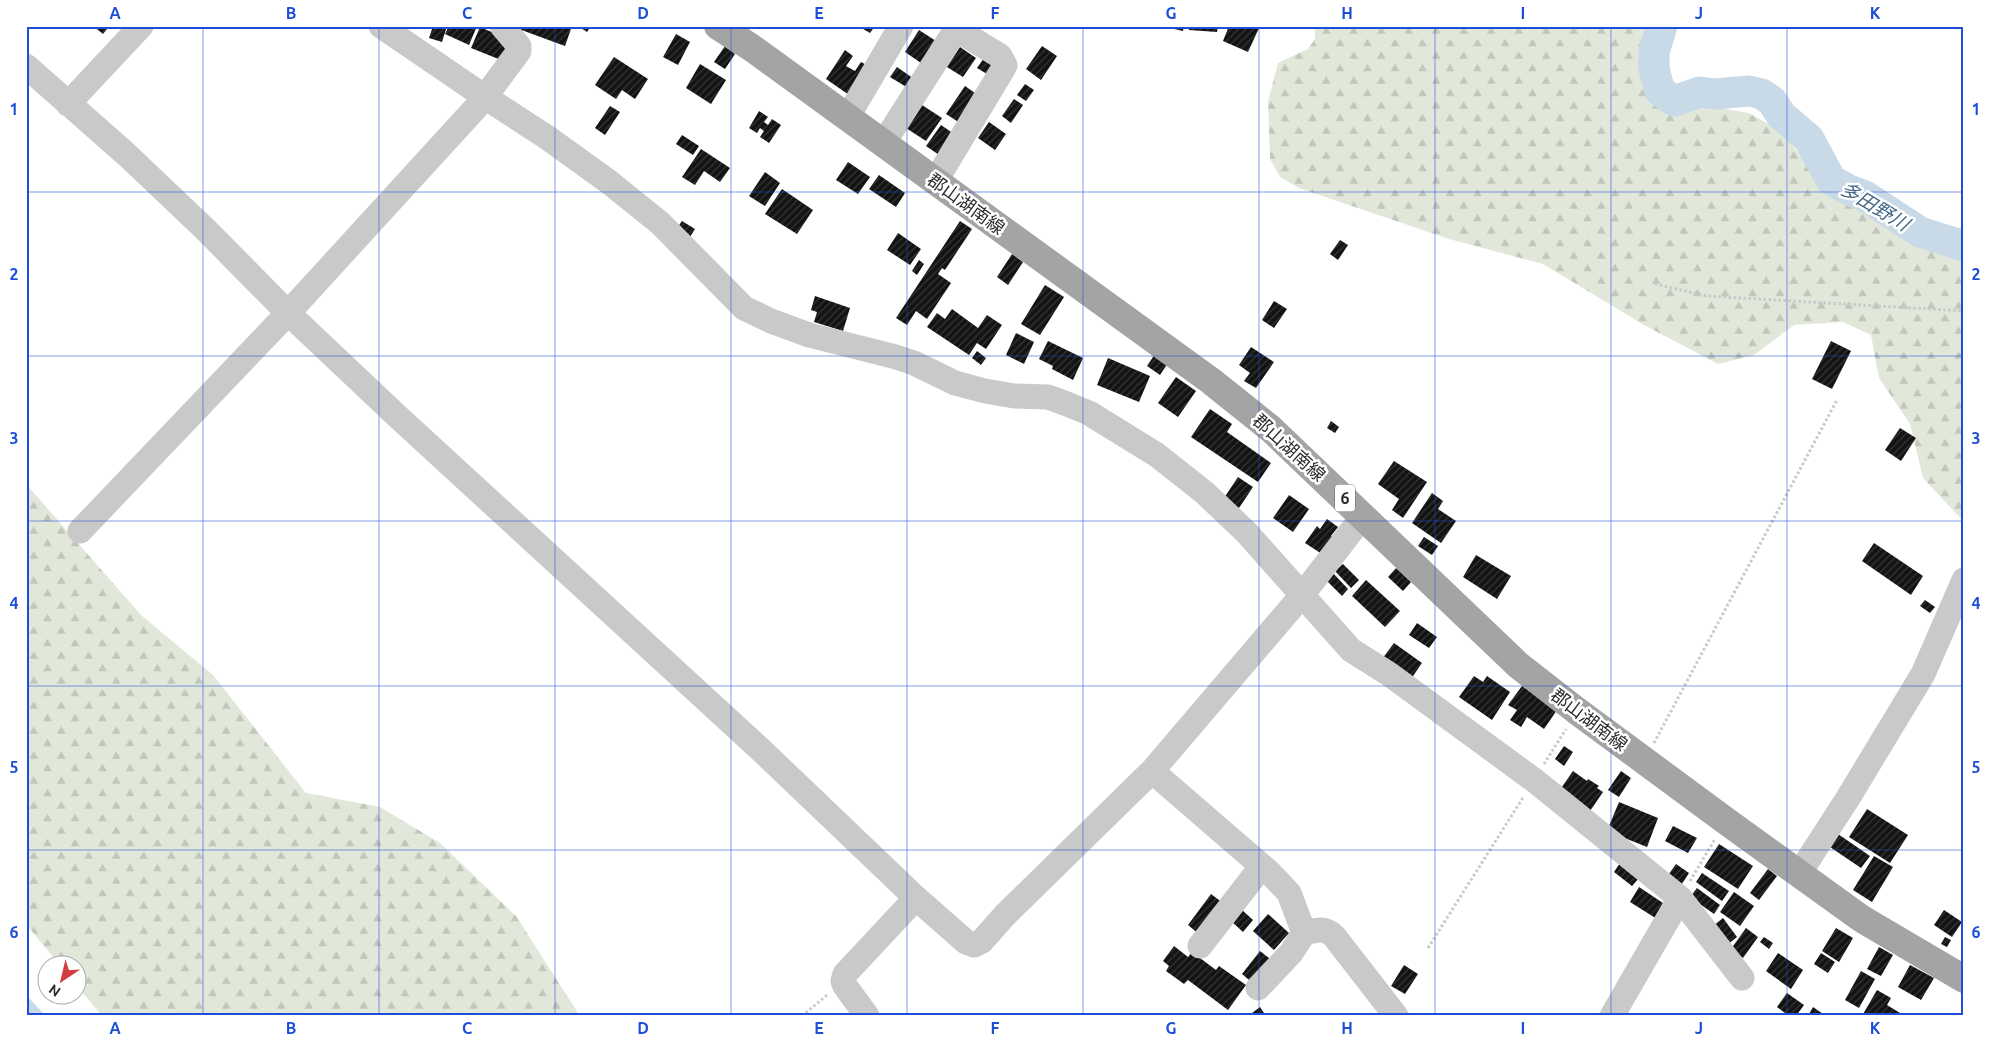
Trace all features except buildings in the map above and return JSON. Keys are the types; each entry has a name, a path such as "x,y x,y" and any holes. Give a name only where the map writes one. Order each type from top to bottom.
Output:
{"main road":[{"name":"郡山湖南線","path":"718,26 752,48 1211,381 1271,429 1518,665 1577,711 1862,919 1964,979"}],"street":[{"path":"68,104 141,26"},
{"path":"381,26 579,160 660,223 744,308 771,321 809,335 914,363 954,383 1004,394 1048,397 1089,413 1157,455 1205,493 1247,533 1351,650 1389,674 1534,780 1680,898 1742,978"},
{"path":"80,531 288,313 485,97 520,46 502,26"},
{"path":"847,118 902,26"},
{"path":"883,144 953,34 958,31 961,32 1000,56 1005,65 1004,69 935,182"},
{"path":"26,66 126,154 288,313 396,415 761,750 916,898 966,942 974,945 982,941 1004,915 1152,771 1303,594 1363,516"},
{"path":"1799,874 1848,798 1923,674 1964,580"},
{"path":"1152,771 1262,866 1289,893 1304,933"},
{"path":"1200,946 1262,866"},
{"path":"867,1016 850,994 843,981 848,970 916,898"},
{"path":"1612,1016 1680,898"},
{"path":"1258,988 1291,953 1304,933 1321,929 1328,930 1396,1016"}],"path":[{"path":"1655,284 1707,296 1964,311"},
{"path":"1645,761 1838,400"},
{"path":"1428,948 1577,711"},
{"path":"1680,898 1726,821"},
{"path":"802,1016 843,981"}],"green space":[{"path":"1315,26 1650,26 1654,61 1696,104 1749,113 1781,131 1804,159 1886,225 1964,244 1964,522 1923,478 1910,424 1879,378 1871,335 1843,322 1794,325 1754,355 1718,364 1644,325 1543,264 1449,239 1299,188 1280,177 1270,159 1268,102 1278,63 1308,49 1315,39"},
{"path":"26,484 141,615 213,675 306,793 380,807 440,843 516,916 580,1016 102,1016 88,999 88,954 51,954 30,929 26,928"}],"water":[{"path":"26,995 46,1016 26,1016"}],"waterway":[{"name":"多田野川","path":"1662,26 1654,52 1654,69 1660,91 1674,101 1700,92 1715,94 1749,91 1762,94 1772,101 1781,115 1809,139 1831,180 1865,196 1920,232 1964,246"}]}
